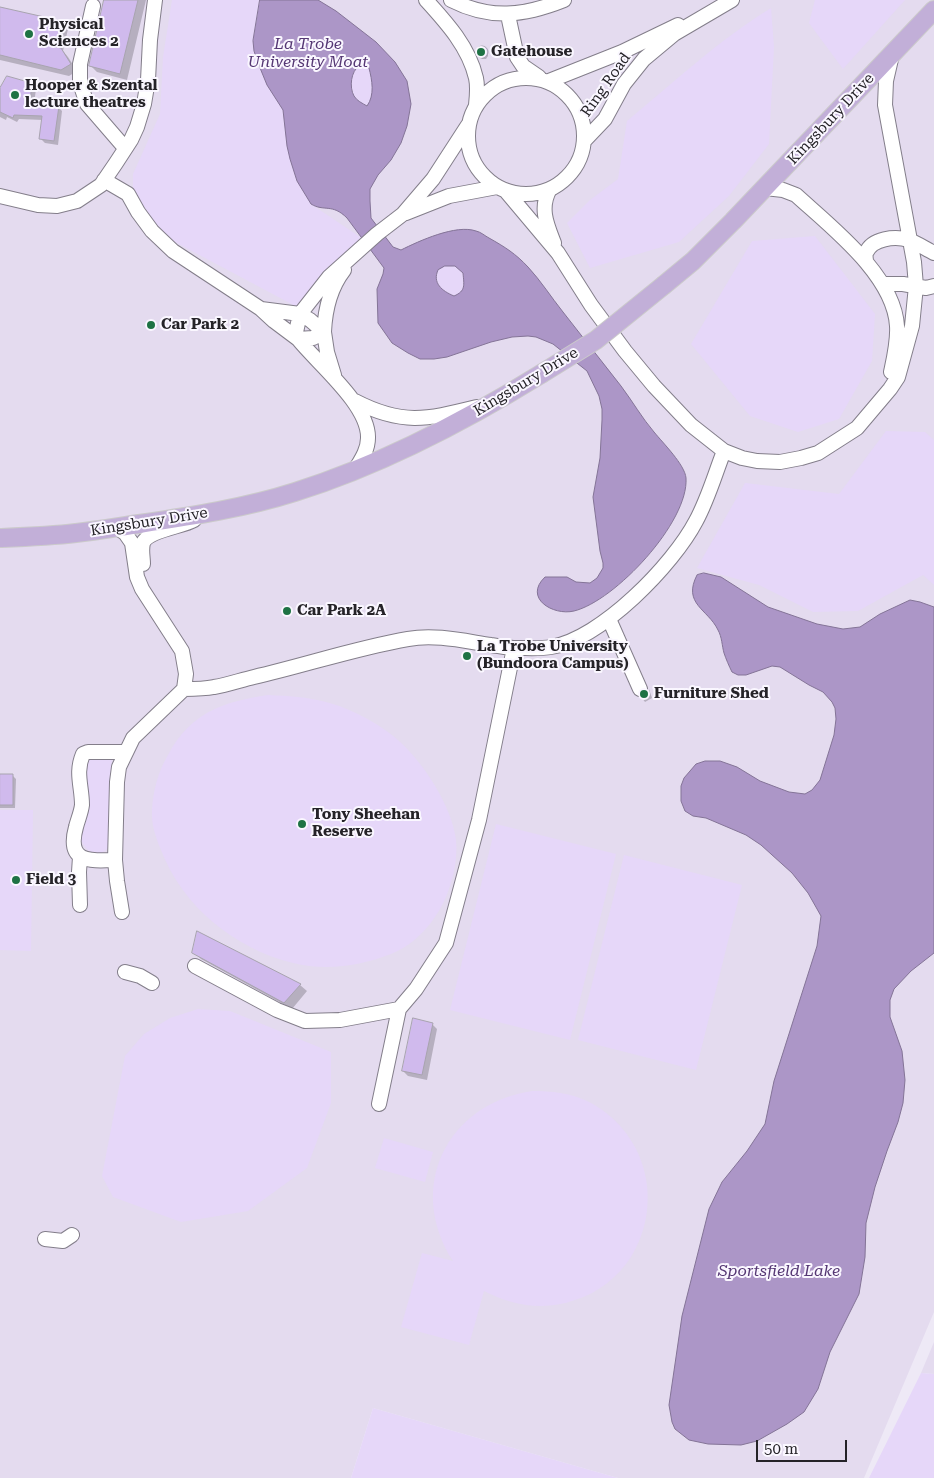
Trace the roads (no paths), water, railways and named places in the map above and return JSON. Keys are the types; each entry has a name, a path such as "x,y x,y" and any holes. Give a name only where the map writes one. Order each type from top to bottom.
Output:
{"main road":[{"name":"Kingsbury Drive","path":"0,538 75,533 114,527 210,512 296,492 355,470 450,426 494,403 596,340 693,261 934,10"}],"street":[{"path":"0,196 38,205 57,206 77,201 104,180 137,127 144,104 155,0"},
{"path":"426,0 447,23 469,57 476,79 476,105"},
{"path":"451,0 481,11 508,14 533,10 564,0"},
{"name":"Ring Road","path":"545,80 622,52 731,0"},
{"name":"Ring Road","path":"584,140 605,119 624,84 644,59 674,34 731,0"},
{"path":"94,6 80,64 80,83 87,104 125,148"},
{"path":"403,214 449,196 501,189 520,194 535,194 561,183 570,175 580,159 584,140 583,122 576,105 565,91 522,66 516,57 508,14"},
{"path":"545,80 523,77 504,81 488,90 476,105 468,125 470,154 476,167 486,178 501,189 558,253 591,305 625,351 654,386 691,425 724,451 757,461 780,462 818,453 857,428 898,377 912,326 916,286 914,262 885,105 886,81 892,54"},
{"path":"298,339 296,332 300,314 329,277 403,214 433,179 468,125"},
{"path":"104,180 125,191 152,231 173,251 261,308 274,321 298,339 335,378 355,402 367,428 366,451 355,470"},
{"path":"765,188 783,190 796,195 866,262 883,284 891,301 898,328 892,371 879,403"},
{"path":"550,189 546,195 544,210 546,222 558,253"},
{"path":"866,262 866,253 872,244 895,238 909,240 934,253"},
{"path":"335,378 327,352 324,318 333,289 356,253"},
{"path":"883,284 903,284 926,288 934,286"},
{"path":"261,308 300,314 324,332"},
{"path":"298,339 313,338 324,332"},
{"path":"355,402 377,411 406,418 425,418 494,403"},
{"path":"184,689 213,688 347,652 418,637 519,648 551,647 572,641 609,620 645,586 683,541 696,522 724,451"},
{"path":"148,597 142,551 146,539 156,533 189,523 210,512"},
{"path":"114,527 125,533 132,543 137,577 142,589 182,651 186,674 184,689 133,738 119,767 115,860 122,912"},
{"path":"609,620 640,689"},
{"path":"379,1104 399,1009 416,990 446,943 479,820 519,648"},
{"path":"80,905 80,857 74,846 74,836 81,808 79,762 83,754 88,752 125,752"},
{"path":"80,857 94,861 115,860"},
{"path":"195,966 277,1010 305,1021 340,1020 399,1009"},
{"path":"125,972 140,976 152,983"},
{"path":"45,1238 63,1240 72,1235"}],"water":[{"name":"La Trobe University Moat","path":"260,0 318,0 336,11 376,42 395,62 407,81 411,104 407,126 401,143 370,189 371,218 393,247 401,250 438,234 468,229 481,233 515,254 537,278 682,467 686,478 684,496 676,516 663,537 628,576 591,604 574,611 558,611 543,604 537,592 539,585 545,577 567,577 576,582 590,583 597,578 603,568 593,497 600,458 602,409 599,396 587,371 553,344 536,337 512,337 447,357 434,359 420,359 392,343 378,323 377,289 384,268 342,213 311,204 297,181 287,146 283,110 267,85 254,51 253,41","holes":["359,66 369,68 371,77 372,92 367,106 355,98 352,92 353,75","445,266 455,266 463,273 464,284 462,290 454,296 442,289 437,283 436,275 438,270"]},
{"name":"Sportsfield Lake","path":"704,573 721,577 768,607 817,624 843,629 860,627 880,614 910,600 934,607 934,953 911,971 894,989 890,1000 890,1017 902,1051 905,1080 903,1103 875,1187 866,1223 865,1257 859,1294 830,1352 818,1389 804,1412 757,1441 741,1445 708,1444 689,1440 675,1429 669,1405 682,1316 709,1209 722,1182 747,1151 765,1124 774,1081 817,946 821,916 808,893 792,873 761,845 746,835 706,818 693,816 685,811 681,801 681,786 684,778 696,764 705,761 720,761 737,767 760,781 789,792 805,794 812,790 820,780 834,735 836,719 835,708 823,692 780,667 772,666 746,675 738,675 732,672 724,653 718,630 694,600 693,585 697,575"}],"place":[{"name":"Physical Sciences 2","path":"29,34"},
{"name":"Gatehouse","path":"481,52"},
{"name":"Hooper & Szental lecture theatres","path":"15,95"},
{"name":"Car Park 2","path":"151,325"},
{"name":"Car Park 2A","path":"287,611"},
{"name":"La Trobe University (Bundoora Campus)","path":"467,656"},
{"name":"Furniture Shed","path":"644,694"},
{"name":"Tony Sheehan Reserve","path":"302,824"},
{"name":"Field 3","path":"16,880"}]}
